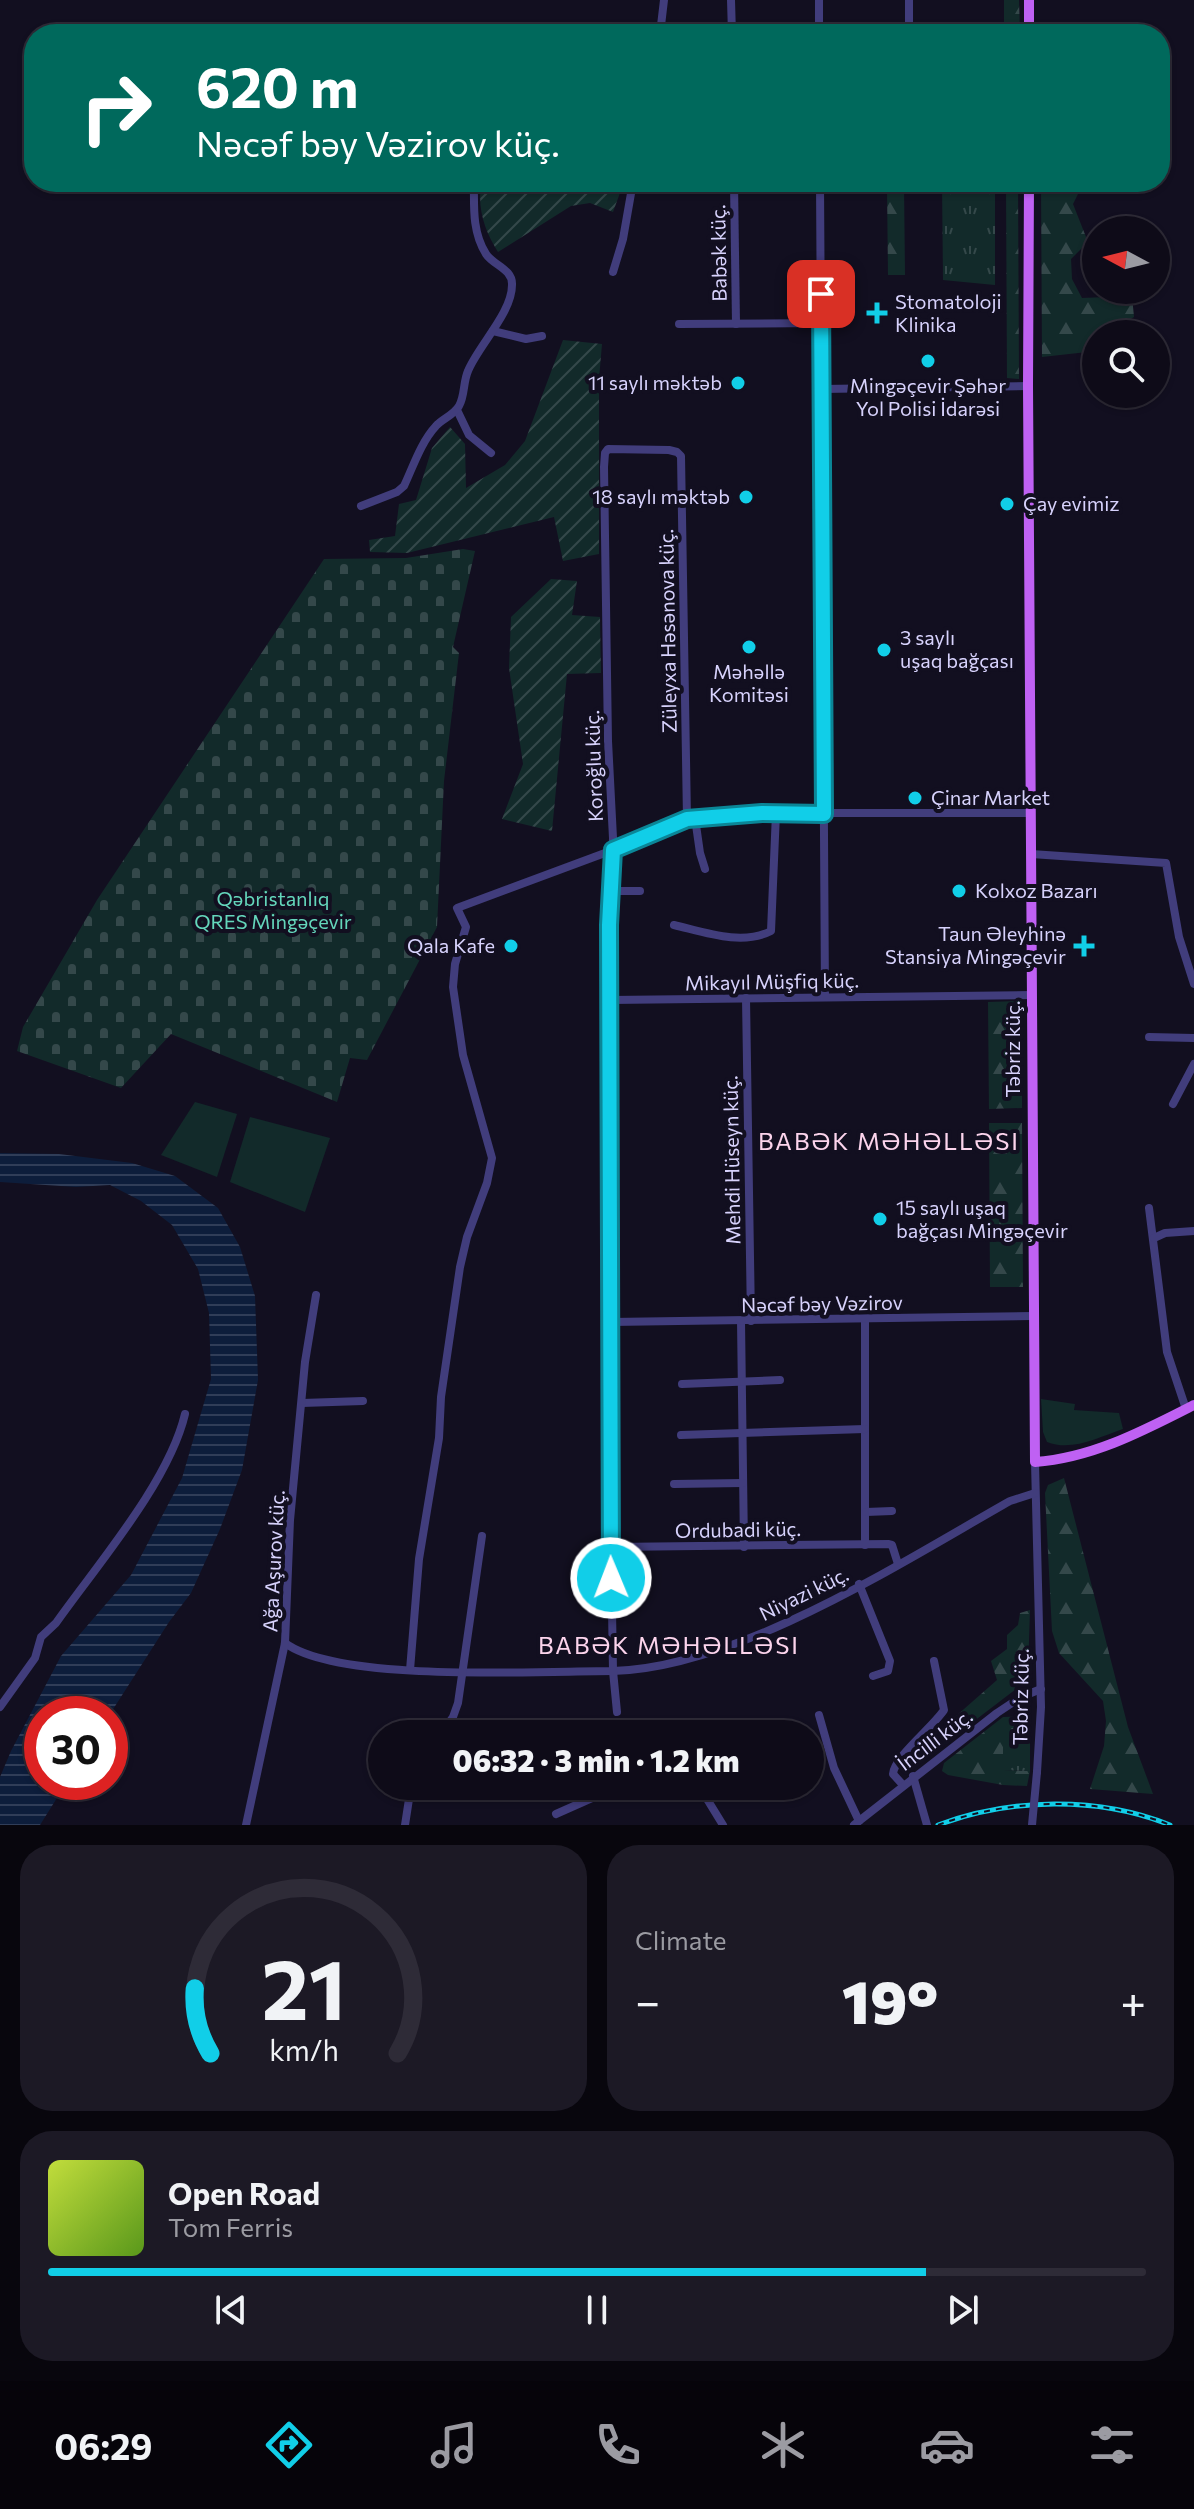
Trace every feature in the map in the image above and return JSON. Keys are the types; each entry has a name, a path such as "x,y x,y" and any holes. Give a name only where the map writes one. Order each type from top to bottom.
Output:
{"main road":[{"path":"1029,0 1029,24"},
{"name":"Təbriz küç.","path":"1029,192 1035,1462"},
{"path":"1035,1462 1071,1458 1095,1450 1190,1407"}],"street":[{"path":"661,24 664,0"},
{"path":"731,0 732,24"},
{"path":"819,0 819,24"},
{"path":"909,0 909,24"},
{"path":"361,506 397,492 404,486 429,435 457,410 469,368 493,331 511,293 513,282 510,275 486,254 480,240 474,219 474,192"},
{"path":"613,272 623,239 631,192"},
{"name":"Babək küç.","path":"734,192 736,324"},
{"path":"820,192 825,997"},
{"path":"679,324 821,323"},
{"path":"493,331 526,339 542,336"},
{"path":"821,389 1028,386"},
{"path":"457,410 469,435 491,453"},
{"name":"Koroğlu küç.","path":"617,1712 613,1671 611,1547 610,1000 613,850 608,741 605,453 608,449 669,450"},
{"name":"Züleyxa Həsənova küç.","path":"669,450 681,456 691,819"},
{"path":"410,1670 419,1559 439,1438 441,1397 460,1267 492,1158 463,1055 453,987 455,964 466,927 457,908 691,819 776,813 1031,813"},
{"path":"674,925 737,937 757,937 771,931 776,813"},
{"path":"691,819 705,869"},
{"path":"1031,854 1166,863 1179,937 1194,984"},
{"path":"611,891 640,891"},
{"name":"Mikayıl Müşfiq küç.","path":"610,1000 1031,995"},
{"name":"Mehdi Hüseyn küç.","path":"746,998 751,1321"},
{"path":"1149,1037 1194,1038"},
{"path":"1173,1104 1194,1064"},
{"path":"1149,1208 1167,1352 1190,1407"},
{"path":"1154,1238 1165,1233 1194,1231"},
{"name":"Ağa Aşurov küç.","path":"246,1825 285,1643 290,1520 316,1295"},
{"name":"Nəcəf bəy Vəzirov","path":"611,1322 1032,1316"},
{"path":"865,1319 865,1545"},
{"path":"741,1321 744,1547"},
{"path":"682,1384 780,1380"},
{"path":"302,1403 363,1401"},
{"path":"0,1707 35,1658 41,1637 56,1623 151,1490 165,1465 185,1414"},
{"path":"681,1435 865,1429"},
{"name":"Təbriz küç.","path":"1032,1825 1041,1689 1035,1462"},
{"path":"674,1484 743,1483"},
{"name":"Niyazi küç.","path":"285,1643 298,1652 335,1663 410,1670 613,1671 645,1667 721,1648 762,1632 898,1564 1010,1501 1035,1493"},
{"path":"866,1512 892,1511"},
{"path":"449,1720 458,1703 482,1536"},
{"name":"Ordubadi küç.","path":"611,1547 892,1545 898,1564"},
{"path":"859,1584 890,1661 888,1671 873,1676"},
{"path":"903,1785 893,1774 896,1762 934,1725 944,1710 934,1661"},
{"name":"İncilli küç.","path":"856,1823 997,1713 1021,1697 1041,1689"},
{"path":"819,1715 834,1768 856,1823"},
{"path":"913,1776 927,1825"},
{"path":"405,1825 409,1800"},
{"path":"556,1814 588,1800"},
{"path":"708,1800 723,1825"}],"green space":[{"path":"1004,0 1019,0 1020,24 1004,24"},
{"path":"480,192 620,192 613,212 590,203 571,206 498,252 489,236"},
{"path":"887,192 904,192 905,275 888,275"},
{"path":"942,192 995,192 995,285 943,280"},
{"path":"1006,192 1018,192 1019,379 1007,378"},
{"path":"1041,192 1079,192 1073,204 1082,227 1082,248 1071,259 1072,279 1082,304 1133,304 1134,317 1129,320 1082,320 1082,353 1042,357"},
{"path":"563,340 602,344 599,379 599,554 563,561 554,517 407,553 370,552 369,540 395,536 399,504 416,500 432,448 450,427 465,444 466,488 505,465 525,441"},
{"name":"Qəbristanlıq QRES Mingəçevir","path":"463,549 475,551 453,647 459,653 444,781 437,927 367,1060 350,1058 337,1102 171,1034 121,1088 17,1051 23,1027 97,900 324,559 406,558"},
{"path":"551,579 577,581 572,615 600,617 601,673 567,674 552,831 502,819 523,764 509,668 511,617"},
{"path":"1022,1001 1022,1108 989,1109 988,1002"},
{"path":"195,1102 237,1114 217,1177 161,1155"},
{"path":"250,1117 330,1138 305,1212 230,1182"},
{"path":"989,1123 1022,1123 1023,1287 990,1287"},
{"path":"1041,1399 1075,1404 1074,1410 1119,1413 1123,1429 1076,1444 1047,1442 1043,1432"},
{"path":"1064,1478 1128,1727 1153,1794 1090,1789 1104,1746 1106,1721 1103,1701 1059,1653 1052,1631 1045,1493 1048,1485"},
{"path":"1030,1610 1028,1670 1020,1686 906,1773 906,1760 997,1680 991,1661 1007,1649 1007,1635 1018,1625 1020,1613"},
{"path":"1030,1716 1030,1771 1003,1770 1003,1717"},
{"path":"1003,1717 1003,1770 1030,1771 1027,1786 1003,1785 948,1775 942,1771 944,1763"}],"water":[{"path":"0,1153 59,1154 132,1163 175,1176 218,1208 240,1247 255,1296 258,1380 242,1470 191,1593 122,1696 40,1696 61,1656 131,1575 182,1478 211,1379 209,1313 198,1269 172,1225 141,1201 110,1185 76,1187 0,1182"},
{"path":"24,1726 24,1800 56,1800 40,1825 0,1825 0,1777"}],"railway":[{"path":"938,1825 995,1810 1054,1804 1114,1809 1170,1825"}],"place":[{"name":"Stomatoloji Klinika","path":"877,313"},
{"name":"Mingəçevir Şəhər Yol Polisi İdarəsi","path":"928,361"},
{"name":"11 saylı məktəb","path":"738,383"},
{"name":"18 saylı məktəb","path":"746,497"},
{"name":"Çay evimiz","path":"1007,504"},
{"name":"Məhəllə Komitəsi","path":"749,647"},
{"name":"3 saylı uşaq bağçası","path":"884,650"},
{"name":"Çinar Market","path":"915,798"},
{"name":"Kolxoz Bazarı","path":"959,891"},
{"name":"Qala Kafe","path":"511,946"},
{"name":"Taun Əleyhinə Stansiya Mingəçevir","path":"1084,946"},
{"name":"15 saylı uşaq bağçası Mingəçevir","path":"880,1219"}],"district":[{"name":"BABƏK MƏHƏLLƏSI","path":"889,1142"},
{"name":"BABƏK MƏHƏLLƏSI","path":"669,1646"}],"route":[{"path":"611,1578 609,925 613,850 687,819 762,813 824,814 821,294"}]}
